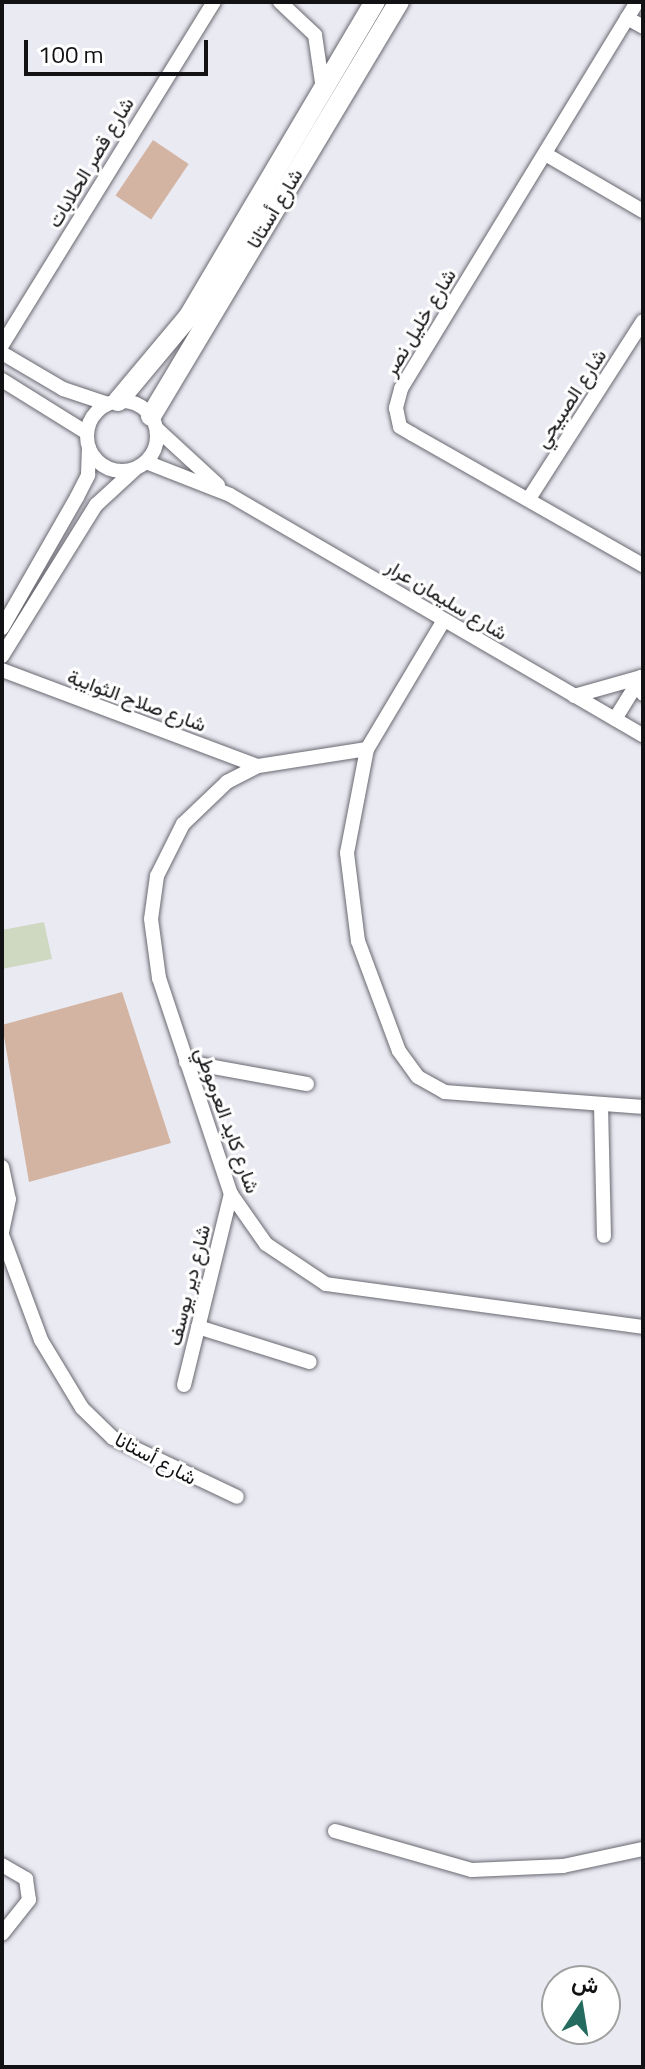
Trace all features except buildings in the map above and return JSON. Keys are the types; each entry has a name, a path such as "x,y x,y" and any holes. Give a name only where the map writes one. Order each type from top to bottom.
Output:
{"street":[{"name":"شارع قصر الحلابات","path":"2,345 214,2"},
{"path":"280,2 315,35 323,89"},
{"name":"شارع أستانا","path":"113,403 175,338 375,2"},
{"name":"شارع أستانا","path":"154,423 399,2"},
{"name":"شارع خليل نصر","path":"637,2 547,155 401,389 396,408 400,427 530,497 643,565"},
{"path":"627,18 643,27"},
{"path":"547,155 643,211"},
{"name":"شارع الصبيحي","path":"530,497 643,321"},
{"name":"شارع سليمان عرار","path":"2,353 63,389 113,403 154,423 230,495"},
{"name":"شارع سليمان عرار","path":"2,380 88,440 107,468 140,466 230,495 643,735"},
{"path":"2,628 88,475 88,440 113,403"},
{"path":"2,656 96,505 140,466 154,423"},
{"path":"444,620 367,749 347,853 358,941 404,1061 445,1092 643,1107"},
{"name":"شارع صلاح الثوايبة","path":"2,670 258,766"},
{"path":"574,696 599,694 642,675"},
{"path":"642,675 643,694"},
{"path":"615,719 642,675"},
{"name":"شارع كايد العرموطي","path":"367,749 258,766 190,817 157,876 152,943 186,1062 231,1194 266,1244 326,1284 643,1327"},
{"path":"186,1062 307,1084"},
{"path":"601,1105 604,1236"},
{"name":"شارع أستانا","path":"2,1167 9,1199 2,1233 41,1340 82,1408 113,1438 237,1497"},
{"name":"شارع دير يوسف","path":"184,1385 231,1194"},
{"path":"198,1327 310,1362"},
{"path":"335,1831 472,1870 563,1866 643,1849"},
{"path":"2,1865 26,1879 29,1900 2,1934"}],"green space":[{"path":"44,922 52,959 2,969 2,930"}]}
